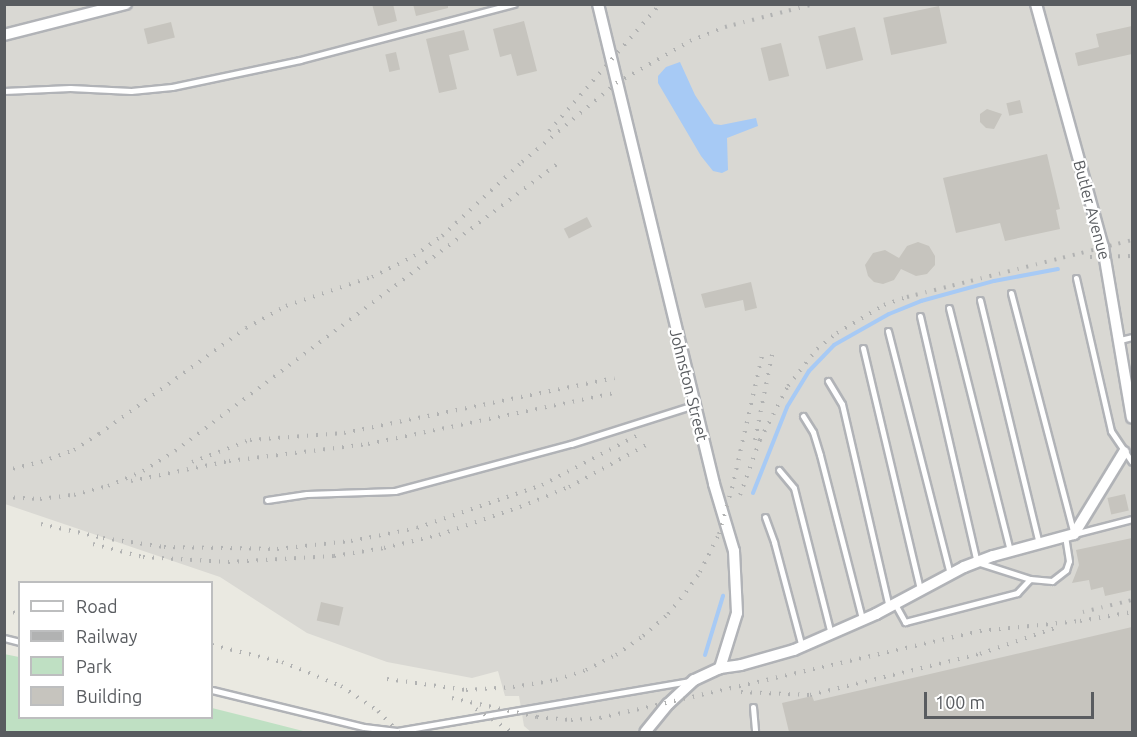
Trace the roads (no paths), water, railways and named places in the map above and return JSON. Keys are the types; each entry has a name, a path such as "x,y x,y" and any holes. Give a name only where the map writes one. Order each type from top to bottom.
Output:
{"street":[{"path":"4,35 126,4"},
{"name":"Johnston Street","path":"598,4 694,405 734,551 737,614 720,668"},
{"name":"Butler Avenue","path":"1036,4 1102,247 1118,340 1128,369 1132,418"},
{"path":"645,732 694,680 720,668 741,665 802,647 862,621 977,562 1069,535 1124,452"}],"lane":[{"path":"4,91 70,88 131,91 172,87 300,60 514,4"},
{"path":"1076,278 1111,431 1132,462"},
{"path":"920,316 977,562 1030,579 1052,581 1062,576 1069,561 1069,535 1011,293"},
{"path":"980,300 1039,543"},
{"path":"949,308 1010,551"},
{"path":"888,331 950,574"},
{"path":"1118,340 1132,337"},
{"path":"862,348 920,590"},
{"path":"828,381 842,404 892,605 905,622 1017,592 1030,579"},
{"path":"267,500 307,494 395,491 571,444 694,405"},
{"path":"803,416 813,432 820,455 862,621"},
{"path":"779,470 794,488 831,635"},
{"path":"765,517 774,542 802,647"},
{"path":"1069,535 1132,519"},
{"path":"213,690 364,727 397,731 694,680"},
{"path":"753,707 755,732"}],"water":[{"path":"680,62 695,95 714,124 721,125 756,118 758,126 727,138 728,170 722,173 713,171 701,156 658,83 658,76 666,67"}],"waterway":[{"path":"753,493 787,407 809,371 834,345 889,314 921,301 994,281 1058,269"},
{"path":"705,655 723,596"}],"railway":[{"path":"549,131 660,4"},
{"path":"4,471 41,462 74,450 246,328 286,306 372,277 414,256 442,236 522,162 616,83 690,41 725,27 814,4"},
{"path":"4,497 40,499 74,495 108,486 143,471 175,451 558,163"},
{"path":"740,495 760,440 788,386 817,349 837,333 884,305 907,297 1132,240"},
{"path":"1090,257 1132,256"},
{"path":"387,679 466,690 513,687 556,680 586,670 616,655 643,636 668,614 686,592 700,572 719,534 732,488 763,352"},
{"path":"755,440 772,355"},
{"path":"192,462 250,440 344,433 614,378"},
{"path":"131,481 229,461 368,444 619,392"},
{"path":"41,524 103,538 164,547 277,549 351,541 417,528 542,485 642,433"},
{"path":"93,544 143,557 228,562 334,556 384,548 439,535 520,507 569,487 650,443"},
{"path":"1083,612 1132,600"},
{"path":"4,610 18,614"},
{"path":"452,698 537,717 571,720 600,718 980,631 1080,621 1132,612"},
{"path":"741,692 810,695 980,654 1058,627"},
{"path":"213,645 282,662 341,686 378,711 398,732"},
{"path":"476,709 512,732"}]}
